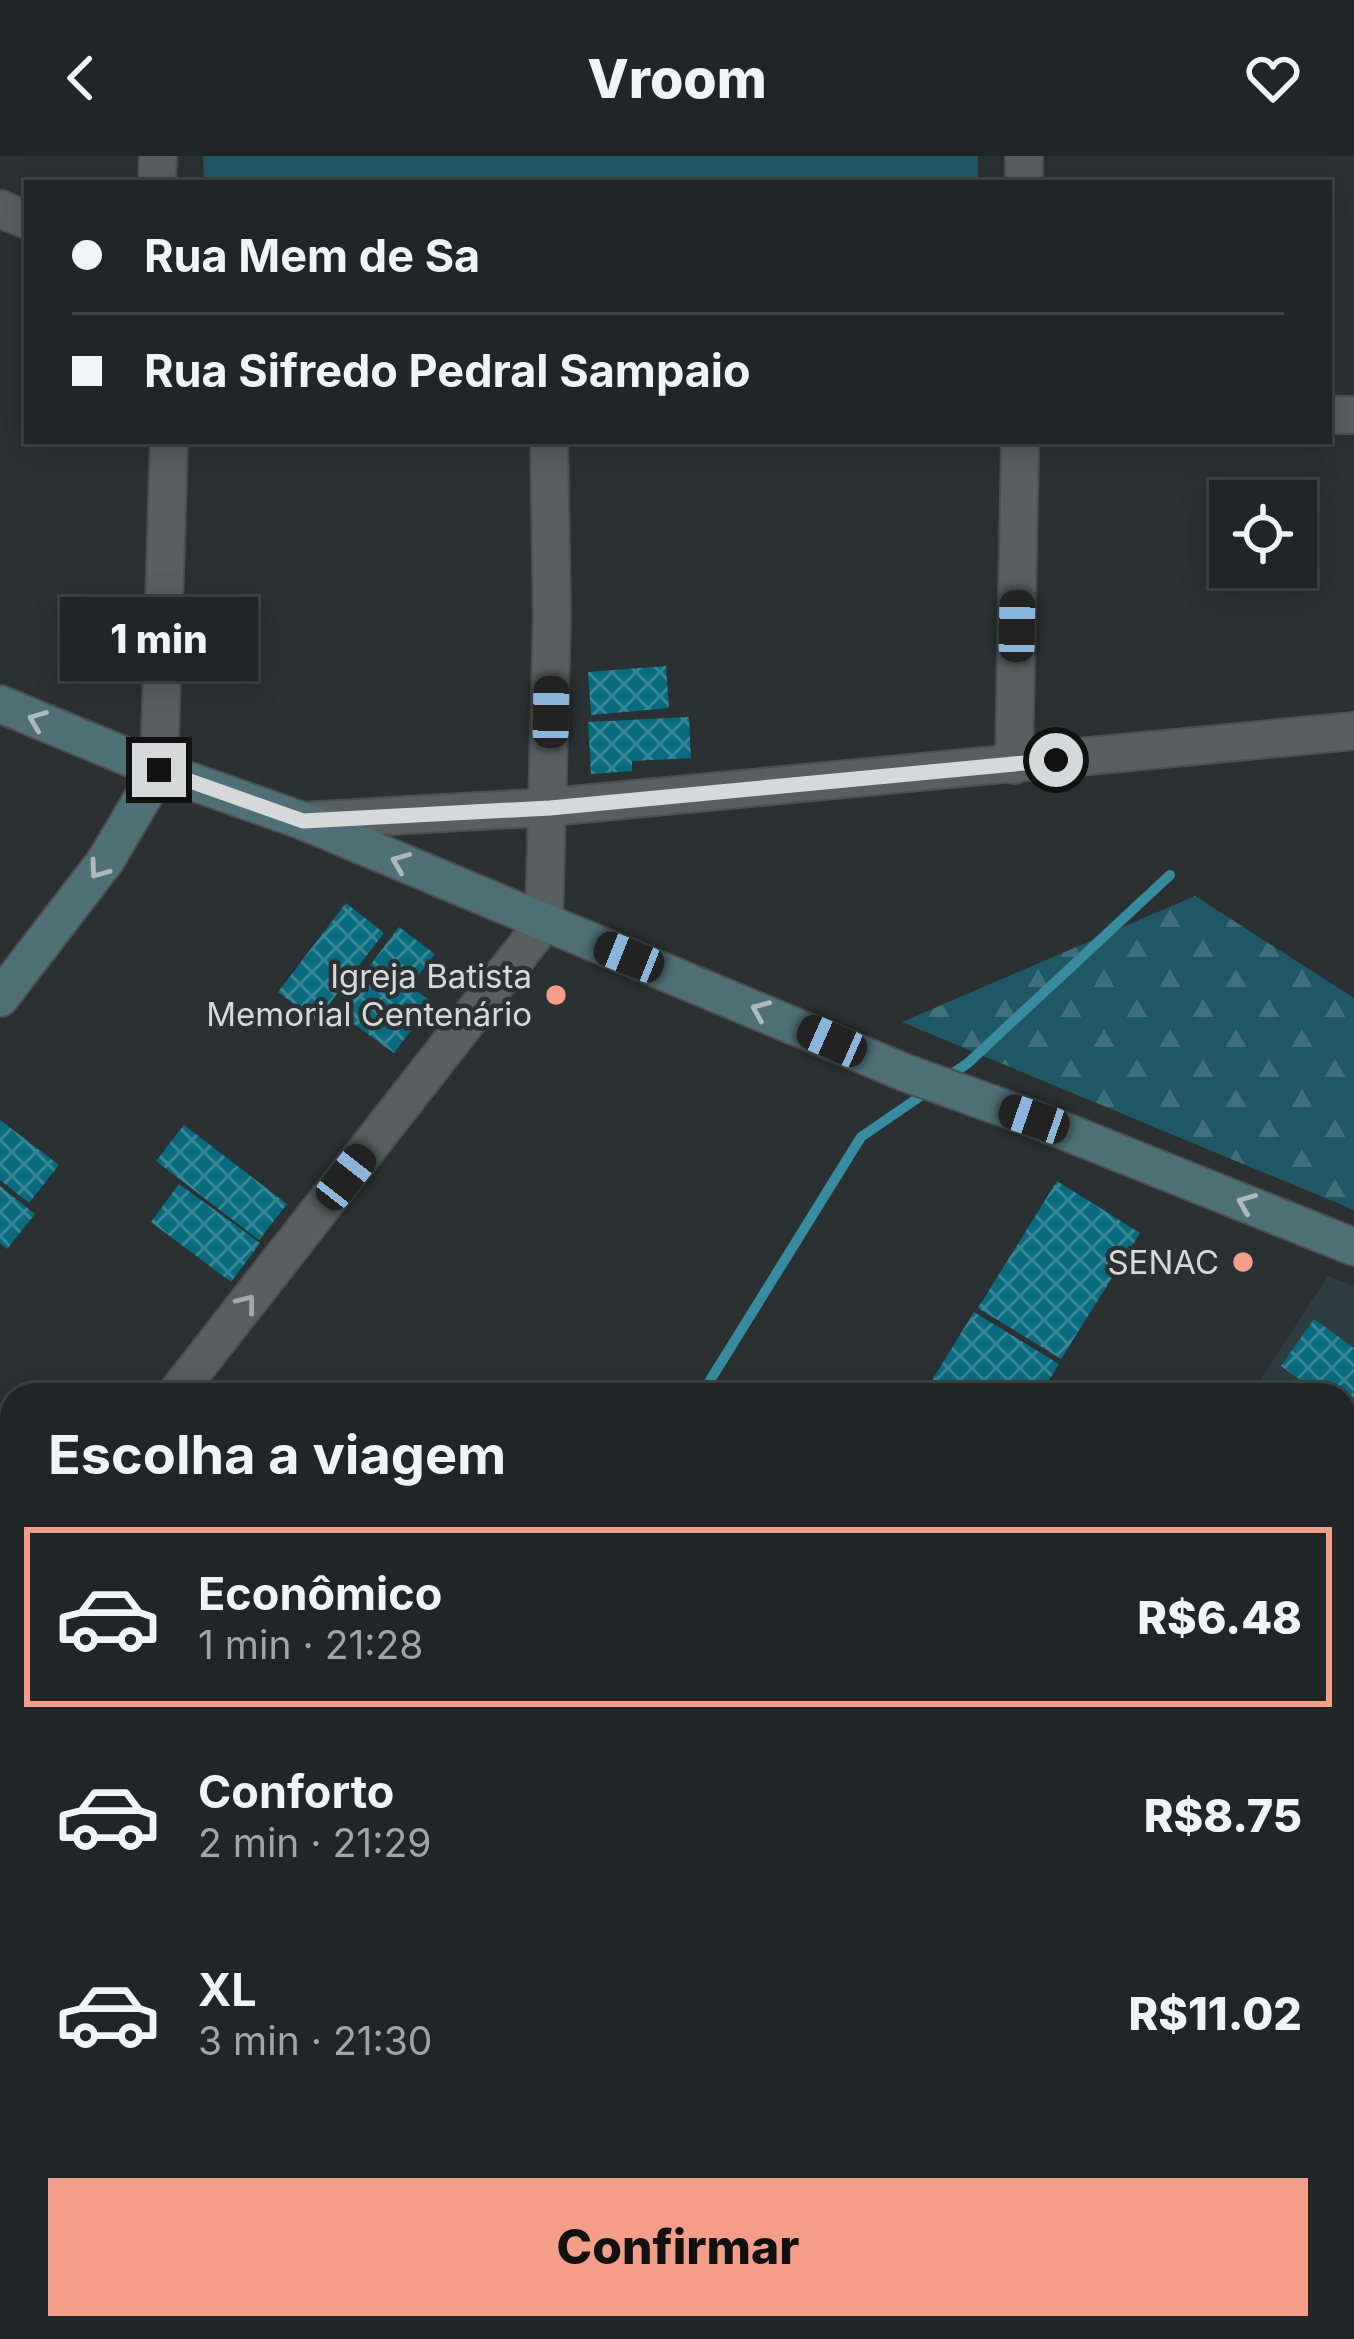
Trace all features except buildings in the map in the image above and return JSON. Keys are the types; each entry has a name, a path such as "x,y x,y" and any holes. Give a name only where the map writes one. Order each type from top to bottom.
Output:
{"street":[{"path":"0,998 106,860 159,770 169,444"},
{"path":"184,1383 544,923 550,808 549,444"},
{"path":"1014,765 1020,444"},
{"path":"0,704 159,770 303,821 906,1073 1354,1247"},
{"path":"303,821 550,808 1354,731"}],"shaded area":[{"path":"1328,1276 1354,1286 1354,1383 1258,1383"}],"green space":[{"path":"203,156 978,156 978,180 204,180"},
{"path":"1195,896 1354,998 1354,1210 902,1022"}],"waterway":[{"path":"946,1078 968,1063 1170,875"},
{"path":"708,1383 861,1137 931,1089"}],"place":[{"name":"Igreja Batista Memorial Centenário","path":"556,995"},
{"name":"SENAC","path":"1243,1262"}],"route":[{"path":"159,770 303,821 550,808 1056,760"}]}
